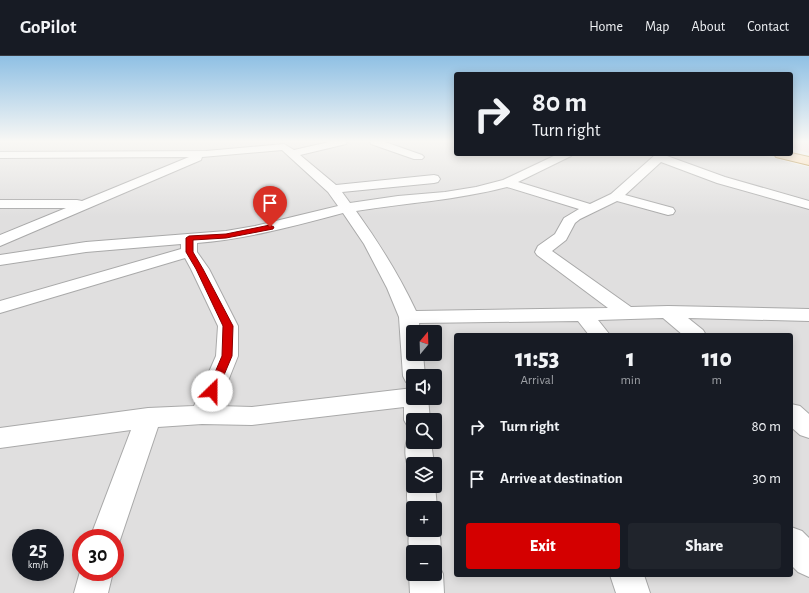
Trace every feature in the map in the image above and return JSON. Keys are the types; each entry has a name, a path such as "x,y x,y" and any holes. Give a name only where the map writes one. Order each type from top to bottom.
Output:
{"street":[{"path":"0,241 175,167"},
{"path":"308,167 333,189 347,208 372,244 396,288 409,317 413,369"},
{"path":"0,307 189,245 255,231 347,208 398,200 464,193 507,182 539,167"},
{"path":"625,312 543,252 544,249 561,236 569,221 575,216 590,208 610,201 649,167"},
{"path":"689,167 721,180 809,205"},
{"path":"333,189 434,179"},
{"path":"507,182 543,195 590,208"},
{"path":"616,197 668,211"},
{"path":"0,204 89,204"},
{"path":"0,260 86,247 189,245"},
{"path":"189,245 228,326 227,356 202,415"},
{"path":"409,317 583,315 625,312 809,316"},
{"path":"668,312 694,333"},
{"path":"583,315 598,333"},
{"path":"0,438 148,418 202,415 252,416 406,398"},
{"path":"793,415 809,428"},
{"path":"109,529 148,418"},
{"path":"793,544 809,561"},
{"path":"628,577 633,593"},
{"path":"91,593 94,581"},
{"path":"426,581 427,593"}],"shaded area":[{"path":"0,167 809,167 809,593 0,593"}],"route":[{"path":"212,391 227,356 228,326 200,269 189,252 189,238 226,236 270,227"}]}
